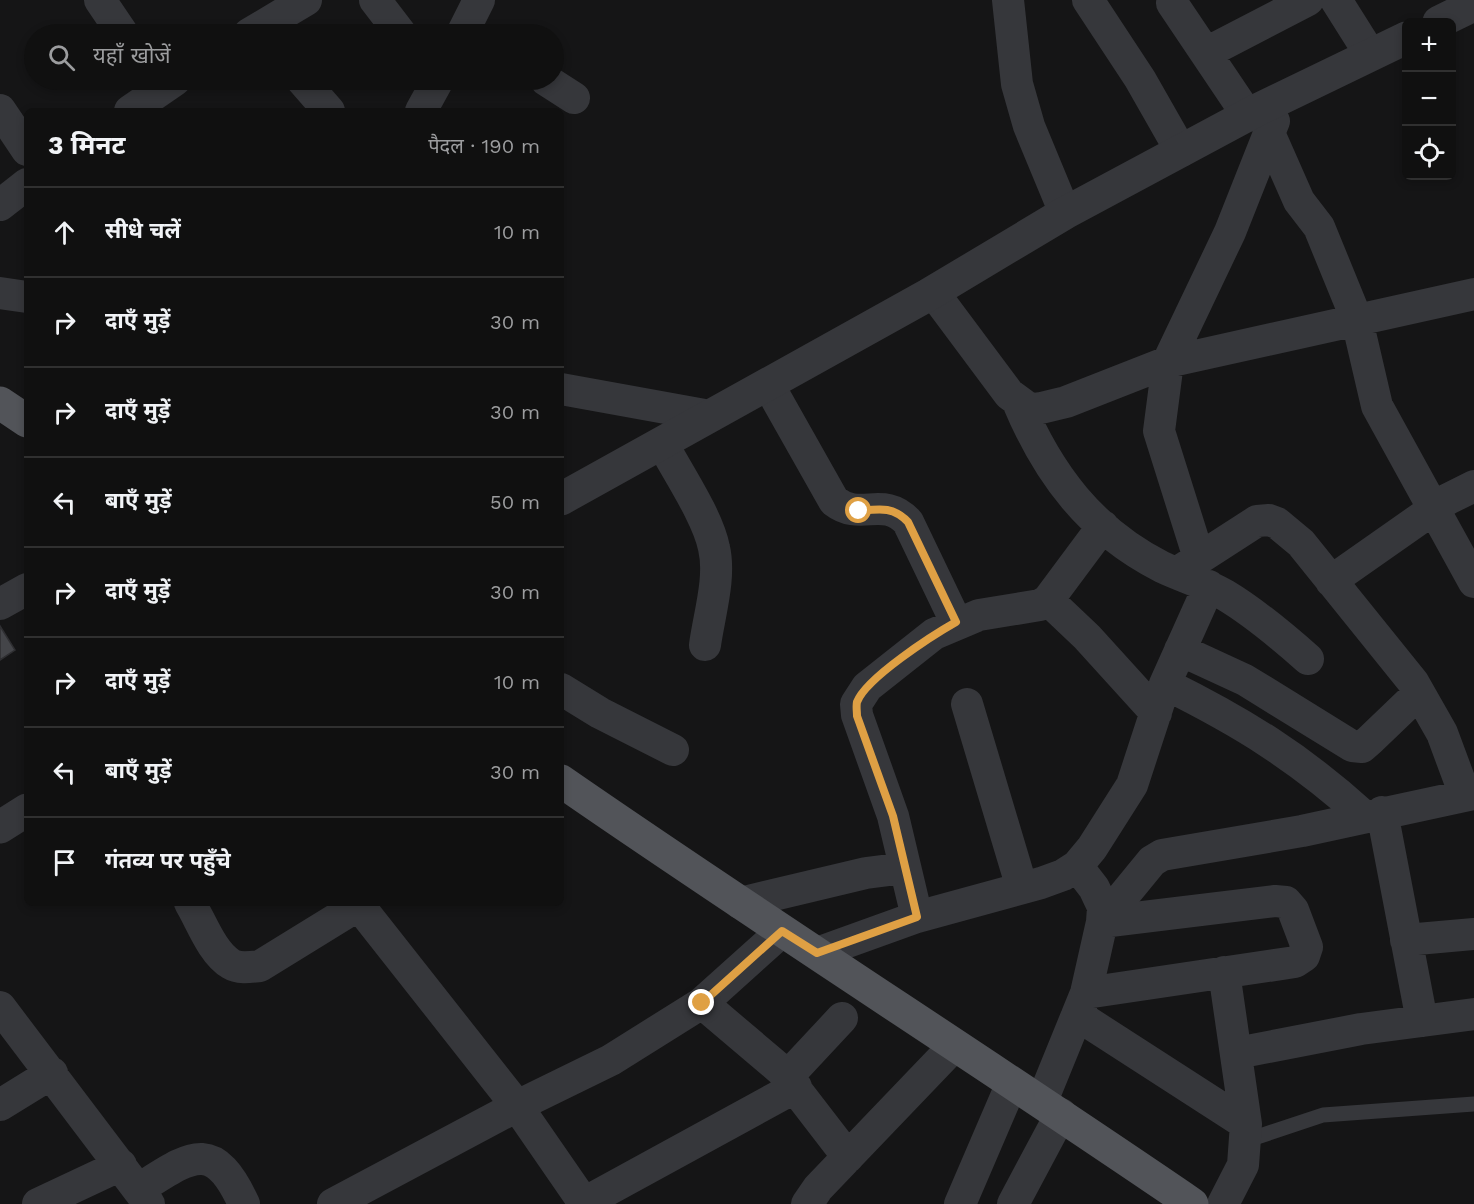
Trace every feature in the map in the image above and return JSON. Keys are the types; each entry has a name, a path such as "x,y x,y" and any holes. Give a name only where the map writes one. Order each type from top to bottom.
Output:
{"main road":[{"path":"0,403 24,419"},
{"path":"564,783 1192,1204"}],"street":[{"path":"100,0 116,24"},
{"path":"375,0 393,24"},
{"path":"470,24 479,0"},
{"path":"1008,0 1017,84 1029,126 1065,213"},
{"path":"1088,0 1140,79 1181,151"},
{"path":"1206,54 1308,0"},
{"path":"1336,0 1370,54"},
{"path":"269,24 299,2"},
{"path":"1173,3 1206,54 1258,125 1299,201 1319,227 1357,320 1377,405 1436,508 1474,582"},
{"path":"817,953 917,917 1063,875 1077,866 1092,848 1132,785 1161,698 1180,650 1195,572 1158,431 1168,362 1230,232 1258,125 1282,98 1402,40"},
{"path":"134,108 155,90"},
{"path":"311,90 326,108"},
{"path":"562,90 574,98"},
{"path":"0,110 24,146"},
{"path":"564,497 933,292 1065,213 1181,151 1258,125"},
{"path":"0,205 24,186"},
{"path":"933,292 1009,394 1028,408 1048,408 1168,362 1474,294"},
{"path":"0,293 24,297"},
{"path":"768,384 834,501 844,510 890,509 899,512 908,522 956,622"},
{"path":"564,389 710,416"},
{"path":"1018,402 1032,436 1050,469 1068,492 1103,526 1151,561 1195,572 1258,616 1308,659"},
{"path":"662,443 710,533 715,550 715,572 705,645"},
{"path":"1331,581 1436,508 1474,486"},
{"path":"1102,922 1152,861 1162,855 1302,831 1469,794 1442,733 1419,693 1301,543 1277,523 1269,520 1257,521 1245,528 1195,572"},
{"path":"917,917 893,816 857,716 856,704 867,687 934,634 956,622 979,615 1040,605 1048,600 1103,526"},
{"path":"0,604 24,591"},
{"path":"1048,600 1161,698 1226,714 1280,747 1373,814 1406,940 1422,1021"},
{"path":"1180,650 1245,680 1352,746 1362,747 1419,693"},
{"path":"564,691 600,713 673,750"},
{"path":"967,704 1022,888"},
{"path":"0,827 24,812"},
{"path":"1013,1204 1052,1108 1082,1004 1102,922 1103,907 1094,888 1077,866"},
{"path":"740,903 866,873 905,868"},
{"path":"1082,1004 1224,972 1295,962 1304,956 1307,947 1293,910 1286,902 1275,901 1102,922"},
{"path":"192,906 218,952 231,964 247,968 260,966 355,906"},
{"path":"360,906 517,1106 583,1204 791,1082 842,1018"},
{"path":"333,1204 517,1106 611,1060 702,1003 782,931"},
{"path":"1406,940 1474,934"},
{"path":"1223,1204 1243,1165 1246,1132 1237,1053 1224,972"},
{"path":"702,1003 791,1082 848,1156"},
{"path":"1082,1004 1246,1132"},
{"path":"0,1007 144,1197 181,1163 195,1158 212,1160 226,1171 244,1204"},
{"path":"1237,1053 1474,1014"},
{"path":"807,1204 848,1156 956,1045"},
{"path":"0,1105 52,1073"},
{"path":"960,1204 1012,1083"},
{"path":"49,1202 121,1165"}],"lane":[{"path":"1246,1132 1323,1115 1474,1104"}],"building":[{"path":"0,626 15,650 0,660"}],"route":[{"path":"702,1003 782,931 817,953 917,917 893,816 857,716 856,704 867,687 934,634 956,622 908,522 899,512 890,509 859,511"}]}
